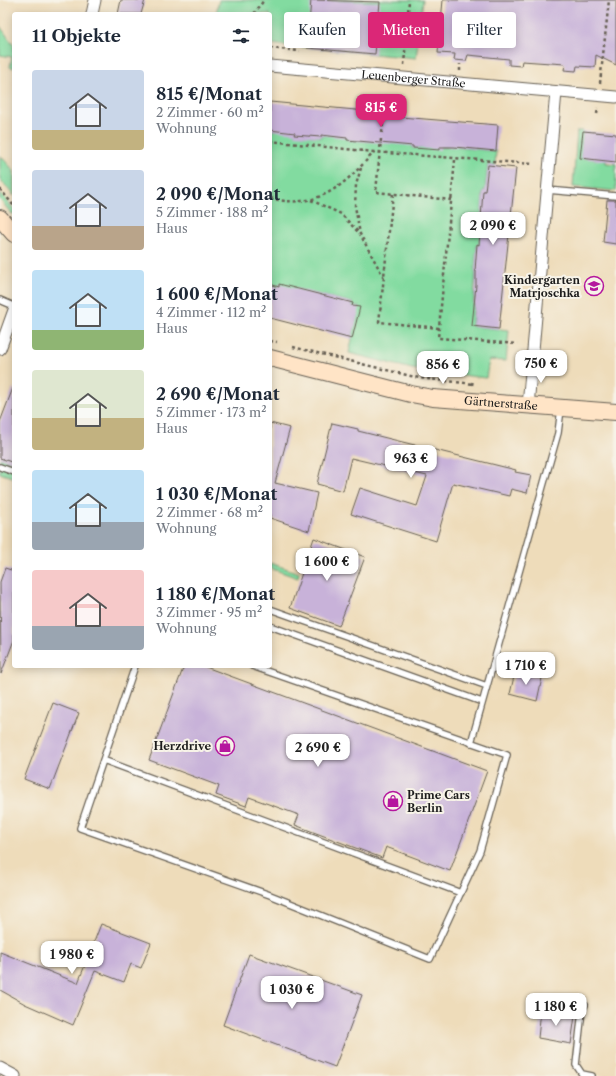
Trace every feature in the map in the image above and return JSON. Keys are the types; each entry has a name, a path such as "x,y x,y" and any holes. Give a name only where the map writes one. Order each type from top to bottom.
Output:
{"street":[{"path":"92,12 95,0"},
{"name":"Leuenberger Straße","path":"272,66 616,97"},
{"path":"528,406 556,92"},
{"path":"0,218 12,232"},
{"path":"0,349 12,316"},
{"name":"Gärtnerstraße","path":"272,359 411,394 561,409 616,412"},
{"path":"0,1068 15,1076"}],"lane":[{"path":"547,190 616,196"},
{"path":"0,300 12,305"},
{"path":"471,743 558,433 561,409"},
{"path":"0,467 12,471"},
{"path":"272,610 487,686"},
{"path":"272,627 482,702"},
{"path":"134,668 80,828 270,895 430,959 480,851 507,755 258,668"},
{"path":"103,760 461,893"},
{"path":"585,1005 582,1012 576,1066 582,1074 592,1076"}],"path":[{"path":"255,12 264,0"},
{"path":"404,67 409,0"},
{"path":"599,96 609,0"},
{"path":"272,48 300,51"},
{"path":"382,133 386,95"},
{"path":"381,139 376,192 451,200"},
{"path":"272,142 455,160 533,164"},
{"path":"272,198 287,202 311,200 335,189 361,167 374,152"},
{"path":"455,160 438,338 517,344"},
{"path":"360,234 355,206 356,186 361,167"},
{"path":"0,189 12,204"},
{"path":"393,194 379,322 439,328"},
{"path":"311,200 340,214 360,234 384,278"},
{"path":"272,341 284,344"},
{"path":"292,346 419,378 480,385"}],"green space":[{"path":"219,0 423,0 422,12 368,12 368,48 417,48 416,58 312,48 360,48 360,12 284,12 284,45 272,44 272,12 216,12"},
{"path":"0,26 12,43 12,57 0,55"},
{"path":"12,57 12,68 10,67"},
{"path":"272,130 295,131 295,134 321,137 321,135 347,136 347,140 413,144 413,148 454,147 496,151 495,166 488,165 485,191 483,191 480,245 477,245 472,326 509,330 506,361 489,360 486,378 412,369 349,353 359,307 352,306 353,303 279,285 279,287 272,285"},
{"path":"577,131 583,131 581,158 606,160 606,163 616,164 616,191 573,187"},
{"path":"0,155 12,169 12,194 0,179"},
{"path":"0,192 12,207 12,214 0,200"},
{"path":"0,458 12,462 12,477 0,473"},
{"path":"272,564 299,573 298,578 272,569"}],"building":[{"path":"121,0 145,0 142,12 118,12"},
{"path":"311,0 380,2 379,12 368,12 368,48 376,48 375,54 307,48 360,48 360,12 310,12"},
{"path":"443,0 616,0 616,65 596,55 595,67 577,66 576,71 564,70 565,64 522,61 521,66 509,65 509,59 468,55 466,61 454,60 455,54 438,53 438,48 444,48 444,12 442,12"},
{"path":"272,102 377,112 376,115 498,125 496,151 454,147 440,147 440,150 413,148 413,146 347,140 347,138 321,135 321,137 294,135 295,133 272,130"},
{"path":"583,131 616,134 616,162 580,158"},
{"path":"488,165 516,168 499,329 472,326 476,285 475,271 477,244 479,245 483,191 485,191"},
{"path":"607,200 616,200 616,244 603,242"},
{"path":"279,284 353,303 352,306 360,307 352,339 272,319 272,285 279,287"},
{"path":"12,391 12,462 0,458 0,422"},
{"path":"332,423 531,475 527,493 511,489 509,496 453,483 436,541 351,514 360,488 417,506 427,476 351,458 343,491 317,484"},
{"path":"272,424 290,428 275,483 317,493 309,531 272,519"},
{"path":"314,538 365,557 339,626 290,608"},
{"path":"5,568 12,570 12,645 1,674 0,582"},
{"path":"183,668 208,668 487,771 450,871 386,847 382,858 295,825 299,815 249,797 246,806 216,795 219,786 149,760"},
{"path":"515,672 542,678 537,701 510,694"},
{"path":"53,703 79,713 50,789 24,779"},
{"path":"101,924 151,943 141,968 131,964 124,982 95,971 73,1025 25,1004 0,990 0,952 78,983"},
{"path":"249,954 362,995 335,1067 223,1025"},
{"path":"541,1010 575,1016 571,1044 538,1038"}],"place":[{"name":"Kindergarten Matrjoschka","path":"594,286"},
{"name":"Herzdrive","path":"225,746"},
{"name":"Prime Cars Berlin","path":"393,801"}]}
